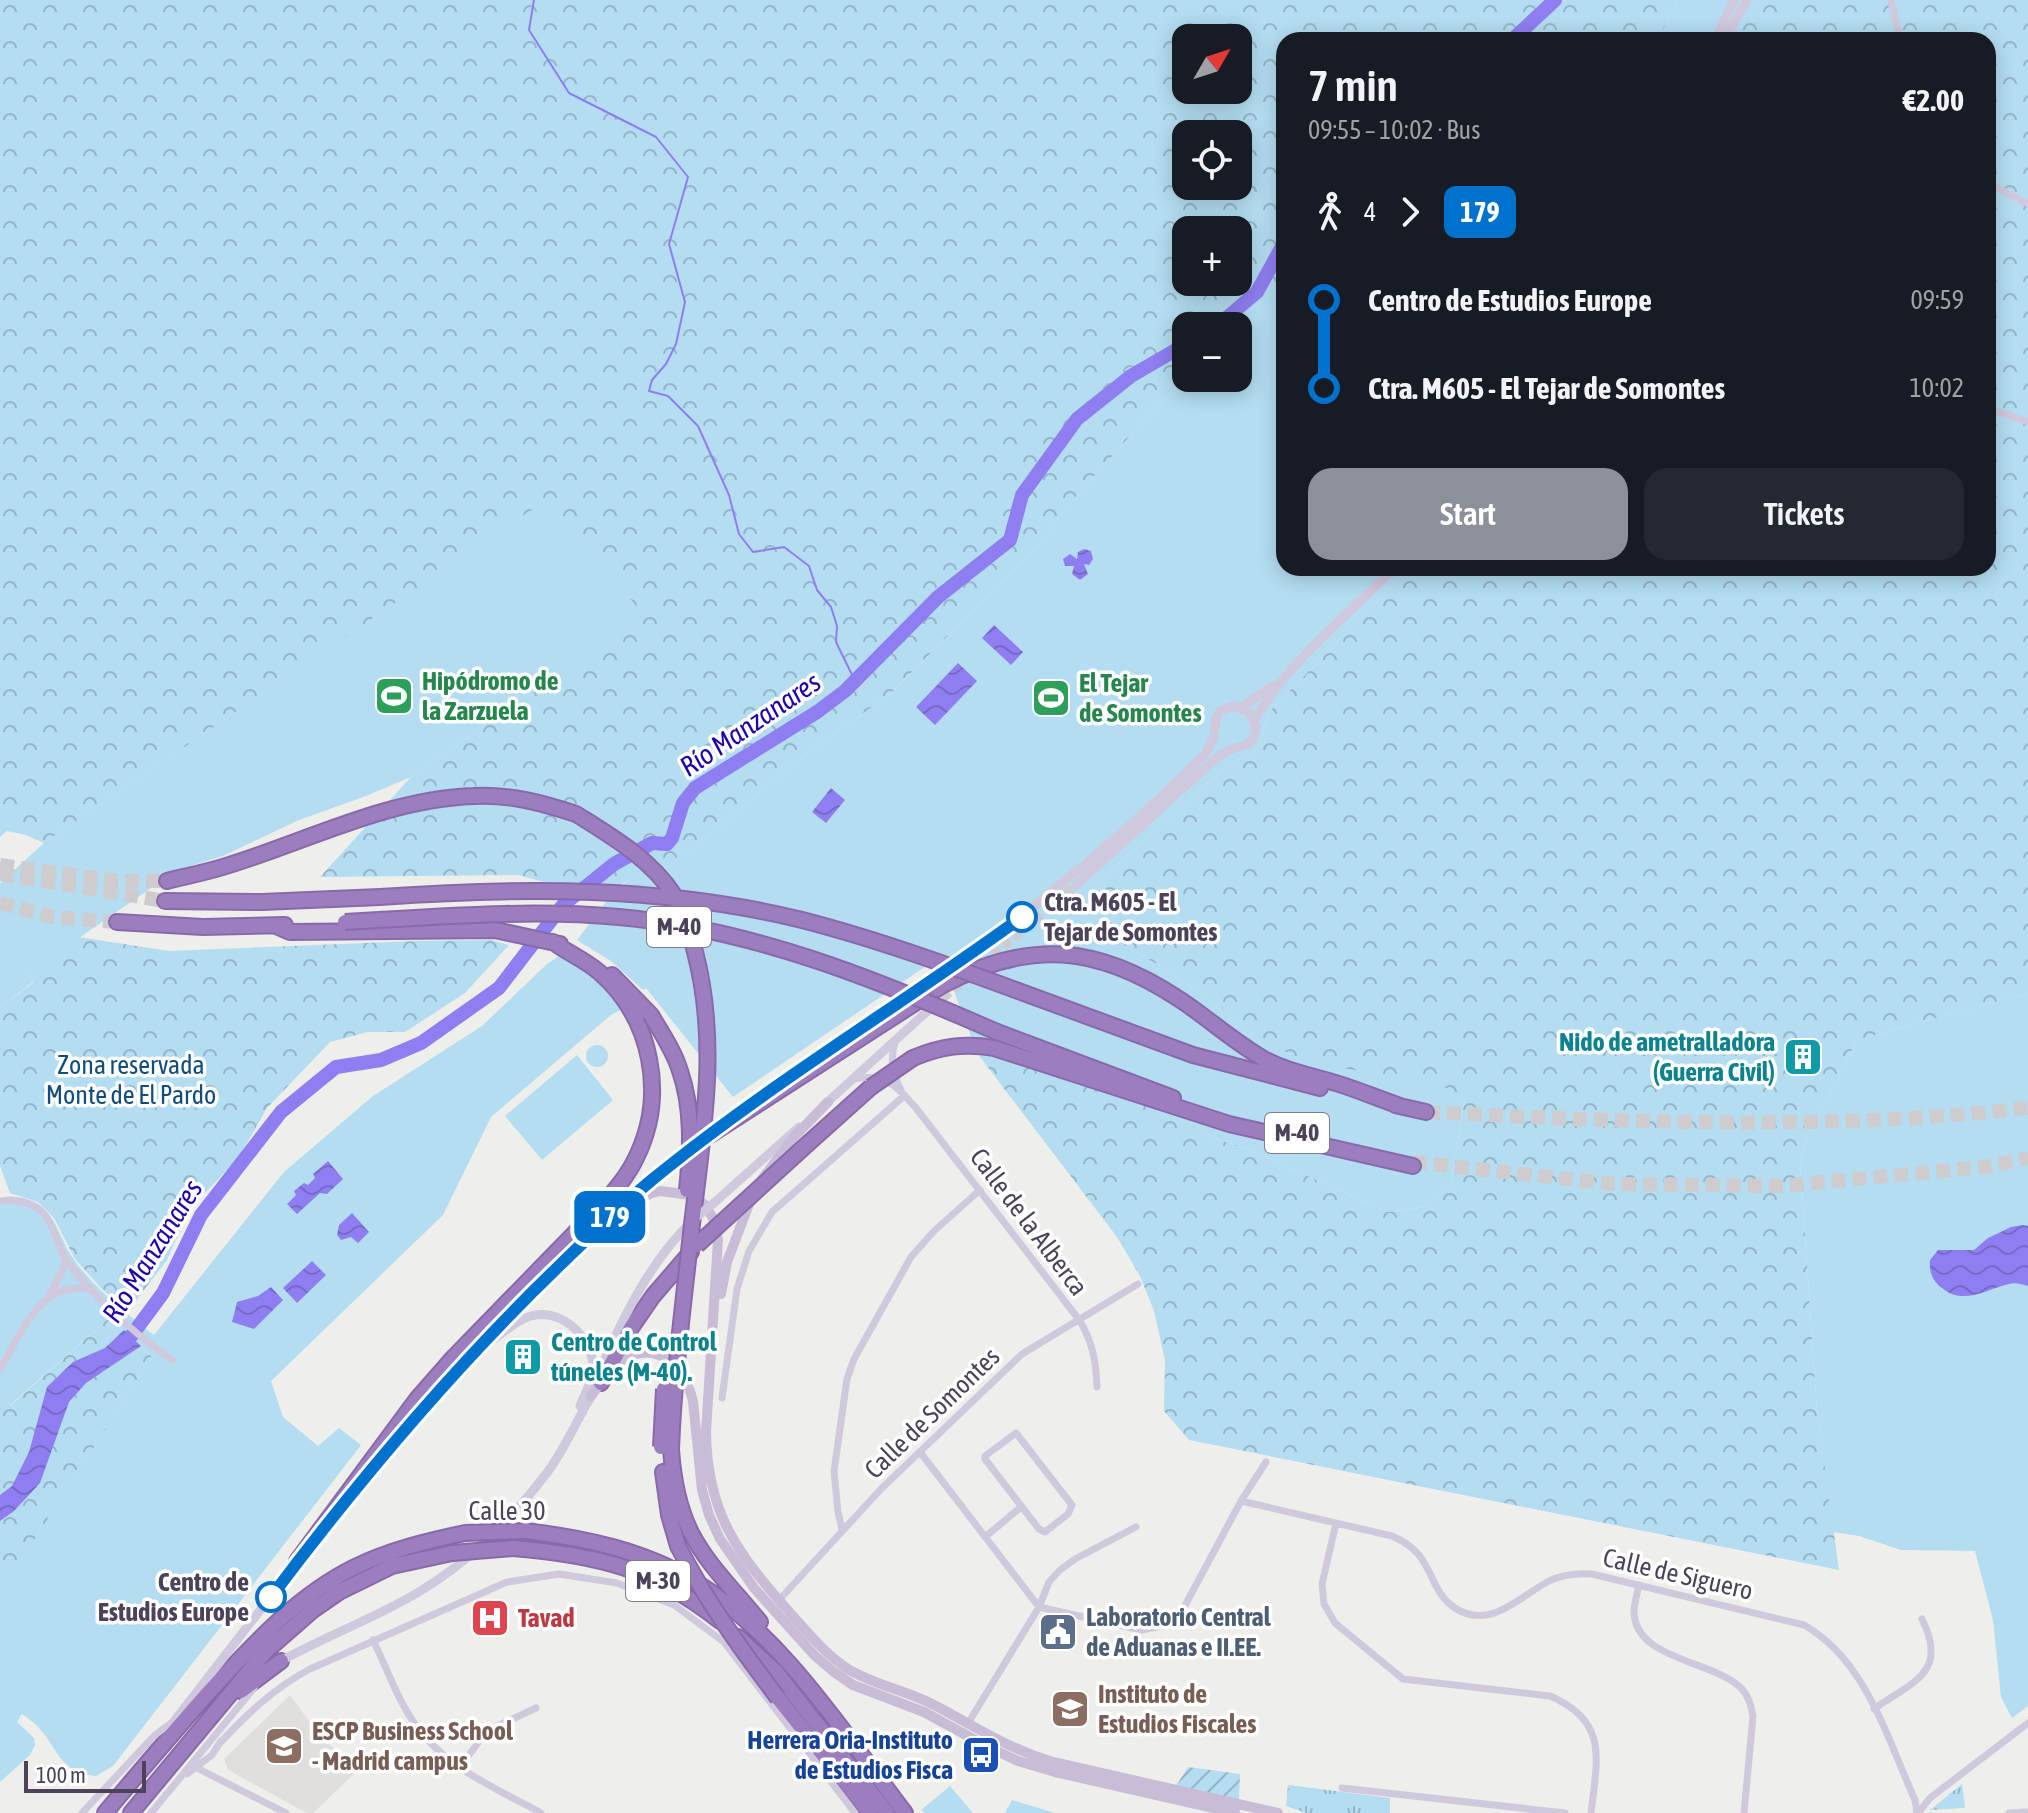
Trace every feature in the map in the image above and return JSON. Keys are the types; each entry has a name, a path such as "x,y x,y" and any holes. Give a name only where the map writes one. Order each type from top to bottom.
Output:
{"highway":[{"path":"167,881 225,866 402,806 476,796 515,798 576,814 623,844 650,867 673,894 686,918 706,1001 709,1038 708,1088 666,1448 669,1515 678,1546 698,1587 720,1620 870,1813"},
{"name":"M-40","path":"165,901 262,902 537,890 628,895 721,905 799,920 871,940 1193,1055 1288,1081 1426,1112"},
{"name":"M-40","path":"117,922 203,927 346,926 542,914 621,917 708,932 846,969 997,1032 1182,1101 1413,1164 1229,1124 994,1048 961,1045 929,1051 913,1058 871,1087 697,1245 653,1296 631,1328 601,1383"},
{"path":"346,926 495,930 567,946 585,955 627,988 651,1015 680,1070 687,1101 689,1166 661,1418 666,1448 683,1517 696,1546 759,1621 775,1646"},
{"path":"297,1561 417,1399 604,1203 625,1177 644,1140 653,1092 647,1046 637,1020 619,993 600,973 553,942"},
{"path":"710,1135 943,985 976,968 1008,959 1045,954 1081,956 1122,967 1179,1000 1240,1045 1285,1070 1403,1107"},
{"name":"Calle 30","path":"105,1813 255,1642 303,1599 356,1566 390,1552 465,1533 526,1531 577,1537 637,1555 692,1580 755,1626 775,1646 905,1813"},
{"name":"Calle 30","path":"131,1813 225,1704 265,1652 313,1610 339,1592 392,1566 452,1553 513,1548 573,1553 637,1570 687,1596 719,1619 777,1673 887,1813"},
{"path":"225,1704 281,1661"},
{"path":"159,1748 175,1720"}],"main road":[{"path":"711,1360 727,1262 752,1197 768,1169 828,1102"},
{"path":"538,1287 641,1199 660,1191 690,1195 705,1205 717,1230 706,1445 715,1498 738,1549 829,1655 871,1681 922,1700 1005,1745 1053,1762 1278,1813"},
{"path":"591,1396 629,1356 653,1354 672,1363 686,1379 694,1414 702,1490 720,1539 754,1588 815,1656 853,1685 924,1712 1028,1765 1235,1813"}],"street":[{"path":"1891,0 1898,32"},
{"path":"1721,32 1743,1"},
{"path":"1728,32 1743,1"},
{"path":"1996,187 2028,204"},
{"path":"1996,411 2028,422"},
{"path":"1076,885 1212,762 1230,749 1245,747 1251,742 1255,735 1255,719 1271,694 1387,576"},
{"path":"82,1813 155,1735 175,1720 360,1481 467,1361 623,1204 710,1135 1022,917 1205,754 1214,736 1214,720 1219,713 1225,708 1242,707 1291,671"},
{"path":"1242,707 1255,719"},
{"path":"1214,736 1230,749"},
{"path":"151,1813 246,1698 281,1661 420,1592 466,1558 504,1521 541,1480 570,1432 591,1396 634,1300 667,1251 698,1216 922,1016"},
{"path":"895,1040 891,1058 893,1074 903,1094"},
{"path":"852,1079 868,1076 885,1079 903,1094"},
{"path":"722,1398 737,1289 749,1251 772,1212 903,1094"},
{"name":"Calle de la Alberca","path":"903,1094 1080,1321 1093,1349 1097,1387"},
{"path":"842,1529 834,1471 847,1379 854,1359 911,1257 934,1231 980,1190"},
{"path":"0,1201 16,1200 31,1204 44,1214 65,1258 92,1290 153,1348 173,1360"},
{"path":"0,1369 37,1308 49,1295 62,1272 65,1258"},
{"name":"Calle de Somontes","path":"779,1600 842,1529 1022,1354 1138,1284"},
{"path":"49,1295 70,1287 92,1290"},
{"path":"467,1361 510,1326 531,1316 544,1315 571,1326 581,1334 592,1354 593,1373 570,1432"},
{"path":"1016,1433 1071,1502 1072,1509 1044,1532 1021,1507 985,1459 1016,1433"},
{"path":"920,1452 1039,1607 1141,1630 1170,1621 1181,1613 1241,1501 1266,1462"},
{"name":"Calle de Siguero","path":"1241,1501 1392,1536 1405,1542 1424,1560 1444,1598 1455,1608 1479,1616 1494,1614 1562,1575 1592,1574 1804,1625 1823,1636 1855,1671 1915,1800 1918,1813"},
{"path":"985,1537 1021,1507"},
{"path":"1336,1523 1322,1584 1324,1604 1335,1623 1403,1679 1550,1696 1570,1705 1586,1720 1595,1737 1597,1756 1591,1813"},
{"path":"967,1725 1039,1607 1049,1582 1075,1559 1136,1527"},
{"path":"182,1777 205,1761 258,1703 288,1681 507,1582 559,1574 617,1583 674,1605 724,1642 855,1813"},
{"path":"1639,1585 1634,1611 1644,1638 1656,1648 1726,1677 1741,1688 1750,1701 1753,1716 1744,1813"},
{"path":"1874,1709 1923,1674 1931,1663 1933,1652 1922,1619"},
{"path":"373,1640 414,1723 439,1752 459,1768 541,1813"},
{"path":"219,1744 246,1698"},
{"path":"459,1768 487,1731 536,1708"},
{"path":"1918,1813 1930,1798 2028,1723"},
{"path":"205,1761 218,1777"},
{"path":"197,1768 286,1813"},
{"path":"1342,1788 1565,1813"},
{"path":"2009,1813 2028,1812"}],"shaded area":[{"name":"ESCP Business School - Madrid campus","path":"290,1695 317,1732 357,1771 313,1813 307,1813 228,1770 224,1759"}],"green space":[{"path":"0,0 1678,0 1662,32 1276,32 1276,304 1252,323 1252,312 1172,312 1173,392 1145,419 1065,509 1045,538 890,694 793,764 670,866 629,879 604,898 518,875 320,877 411,777 644,615 546,500 44,843 7,831 0,837"},
{"path":"1678,0 1758,0 1738,32 1662,32"},
{"path":"1758,0 2028,0 2028,993 1857,1040 1808,1138 1800,1163 1817,1411 1839,1570 1189,1440 1164,1411 1165,1360 1154,1311 1140,1276 1117,1237 977,1053 989,1053 1157,1107 1156,1113 1197,1124 1211,1137 1250,1150 1388,1212 1425,1207 1451,1187 1464,1102 1447,1088 1302,1060 1256,1037 1169,971 1111,938 1041,933 1221,771 1258,748 1271,710 1401,576 1996,576 1996,32 1738,32"},
{"name":"El Tejar de Somontes","path":"1276,304 1276,576 1401,576 1271,710 1258,748 1221,771 1041,933 1111,938 1169,971 1256,1037 1447,1087 1464,1102 1451,1187 1425,1207 1388,1212 1250,1150 1211,1137 1197,1124 1155,1113 1157,1107 977,1053 941,956 733,1097 646,988 643,990 611,961 577,940 606,902 629,879 670,866 793,764 890,694 1045,538 1065,509 1145,419 1173,392 1252,392 1252,323"},
{"name":"Hipódromo de la Zarzuela","path":"546,499 645,615 411,777 299,820 223,856 177,870 27,974 33,982 0,1007 0,883 44,843"},
{"name":"Zona reservada Monte de El Pardo","path":"79,937 169,951 417,941 491,940 509,945 465,993 405,1032 368,1032 330,1042 267,1108 239,1157 190,1209 167,1260 128,1311 101,1288 75,1259 54,1218 38,1202 10,1193 0,1166 0,1007 33,983 27,974"},
{"path":"562,954 605,985 624,1008 611,1015 491,1117 443,1215 271,1381 283,1417 318,1446 339,1428 361,1445 113,1766 96,1776 74,1770 66,1765 36,1725 22,1714 17,1722 34,1738 35,1745 30,1755 0,1782 0,1592 152,1357 109,1318 10,1405 0,1398 0,1198 21,1198 41,1206 89,1278 154,1335 284,1172 373,1096 482,1026 547,964"},
{"path":"2028,993 2028,1706 2012,1718 2001,1697 1993,1620 1975,1551 1901,1550 1859,1536 1833,1532 1817,1411 1800,1163 1808,1138 1857,1040"},
{"path":"597,1045 605,1048 608,1056 605,1064 597,1067 589,1064 586,1056 589,1048"},
{"path":"577,1055 613,1100 542,1160 505,1116"},
{"path":"109,1318 152,1357 0,1593 0,1397 11,1405"},
{"path":"1188,1767 1240,1774 1239,1801 1176,1786"},
{"path":"1962,1784 1965,1808 1930,1810"},
{"path":"1288,1785 1390,1798 1390,1813 1306,1813 1286,1806"},
{"path":"950,1786 973,1813 925,1813 921,1810"},
{"path":"1012,1800 1055,1813 1005,1813"}],"water":[{"path":"1084,549 1091,551 1093,559 1089,565 1084,564 1088,574 1080,580 1072,574 1074,566 1065,566 1063,559 1070,554 1077,559 1078,552"},
{"path":"994,625 1023,652 1011,665 982,638"},
{"path":"958,663 977,681 935,725 916,707"},
{"path":"831,788 845,800 826,823 812,812"},
{"path":"328,1161 343,1179 327,1194 320,1193 297,1214 287,1204 296,1195 294,1191 304,1183 308,1185 315,1178 313,1174"},
{"path":"352,1213 369,1232 358,1243 351,1237 341,1240 337,1235 339,1225"},
{"path":"2028,1226 2028,1286 2011,1283 1975,1295 1958,1296 1942,1288 1934,1279 1930,1260 1938,1250 1974,1250 1988,1238"},
{"path":"312,1261 326,1275 297,1303 283,1288"},
{"path":"271,1287 283,1300 254,1329 232,1322 237,1302 258,1296"},
{"path":"124,1330 141,1346 86,1383 69,1402 40,1483 0,1521 0,1495 12,1486 29,1452 47,1387 73,1362 105,1348"}],"waterway":[{"path":"534,0 529,30 569,93 656,137 688,177 669,244 685,302 676,344 666,364 652,380 649,391 668,396 698,426 729,495 739,534 753,552 784,547 809,566 817,590 831,607 837,626 836,642 855,681"},
{"name":"Río Manzanares","path":"1521,32 1555,0"},
{"name":"Río Manzanares","path":"1233,312 1257,292 1276,258"},
{"name":"Río Manzanares","path":"126,1343 163,1293 201,1215 281,1112 336,1067 381,1060 421,1043 499,988 563,905 614,864 652,843 667,844 672,838 683,803 695,788 817,712 845,691 938,597 1010,540 1022,495 1077,419 1131,376 1172,352"}],"tunnel":[{"path":"0,865 117,881 167,881"},
{"path":"0,874 165,901"},
{"path":"983,964 1076,885"},
{"path":"0,903 52,917 117,922"},
{"path":"922,1016 965,979"},
{"path":"1426,1112 1652,1121 1803,1122 1878,1120 2028,1108"},
{"path":"1413,1162 1614,1184 1781,1186 1984,1167 2028,1158"}],"bus line":[{"name":"179","path":"271,1597 360,1481 441,1388 623,1204 680,1157 753,1104 1022,917"}],"place":[{"name":"Hipódromo de la Zarzuela","path":"394,696"},
{"name":"El Tejar de Somontes","path":"1051,698"},
{"name":"Ctra. M605 - El Tejar de Somontes","path":"1022,917"},
{"name":"Nido de ametralladora (Guerra Civil)","path":"1803,1057"},
{"name":"Centro de Control túneles (M-40).","path":"523,1357"},
{"name":"Centro de Estudios Europe","path":"271,1597"},
{"name":"Tavad","path":"490,1618"},
{"name":"Laboratorio Central de Aduanas e II.EE.","path":"1058,1632"},
{"name":"Instituto de Estudios Fiscales","path":"1070,1709"},
{"name":"ESCP Business School - Madrid campus","path":"284,1746"},
{"name":"Herrera Oria-Instituto de Estudios Fisca","path":"981,1755"}]}
